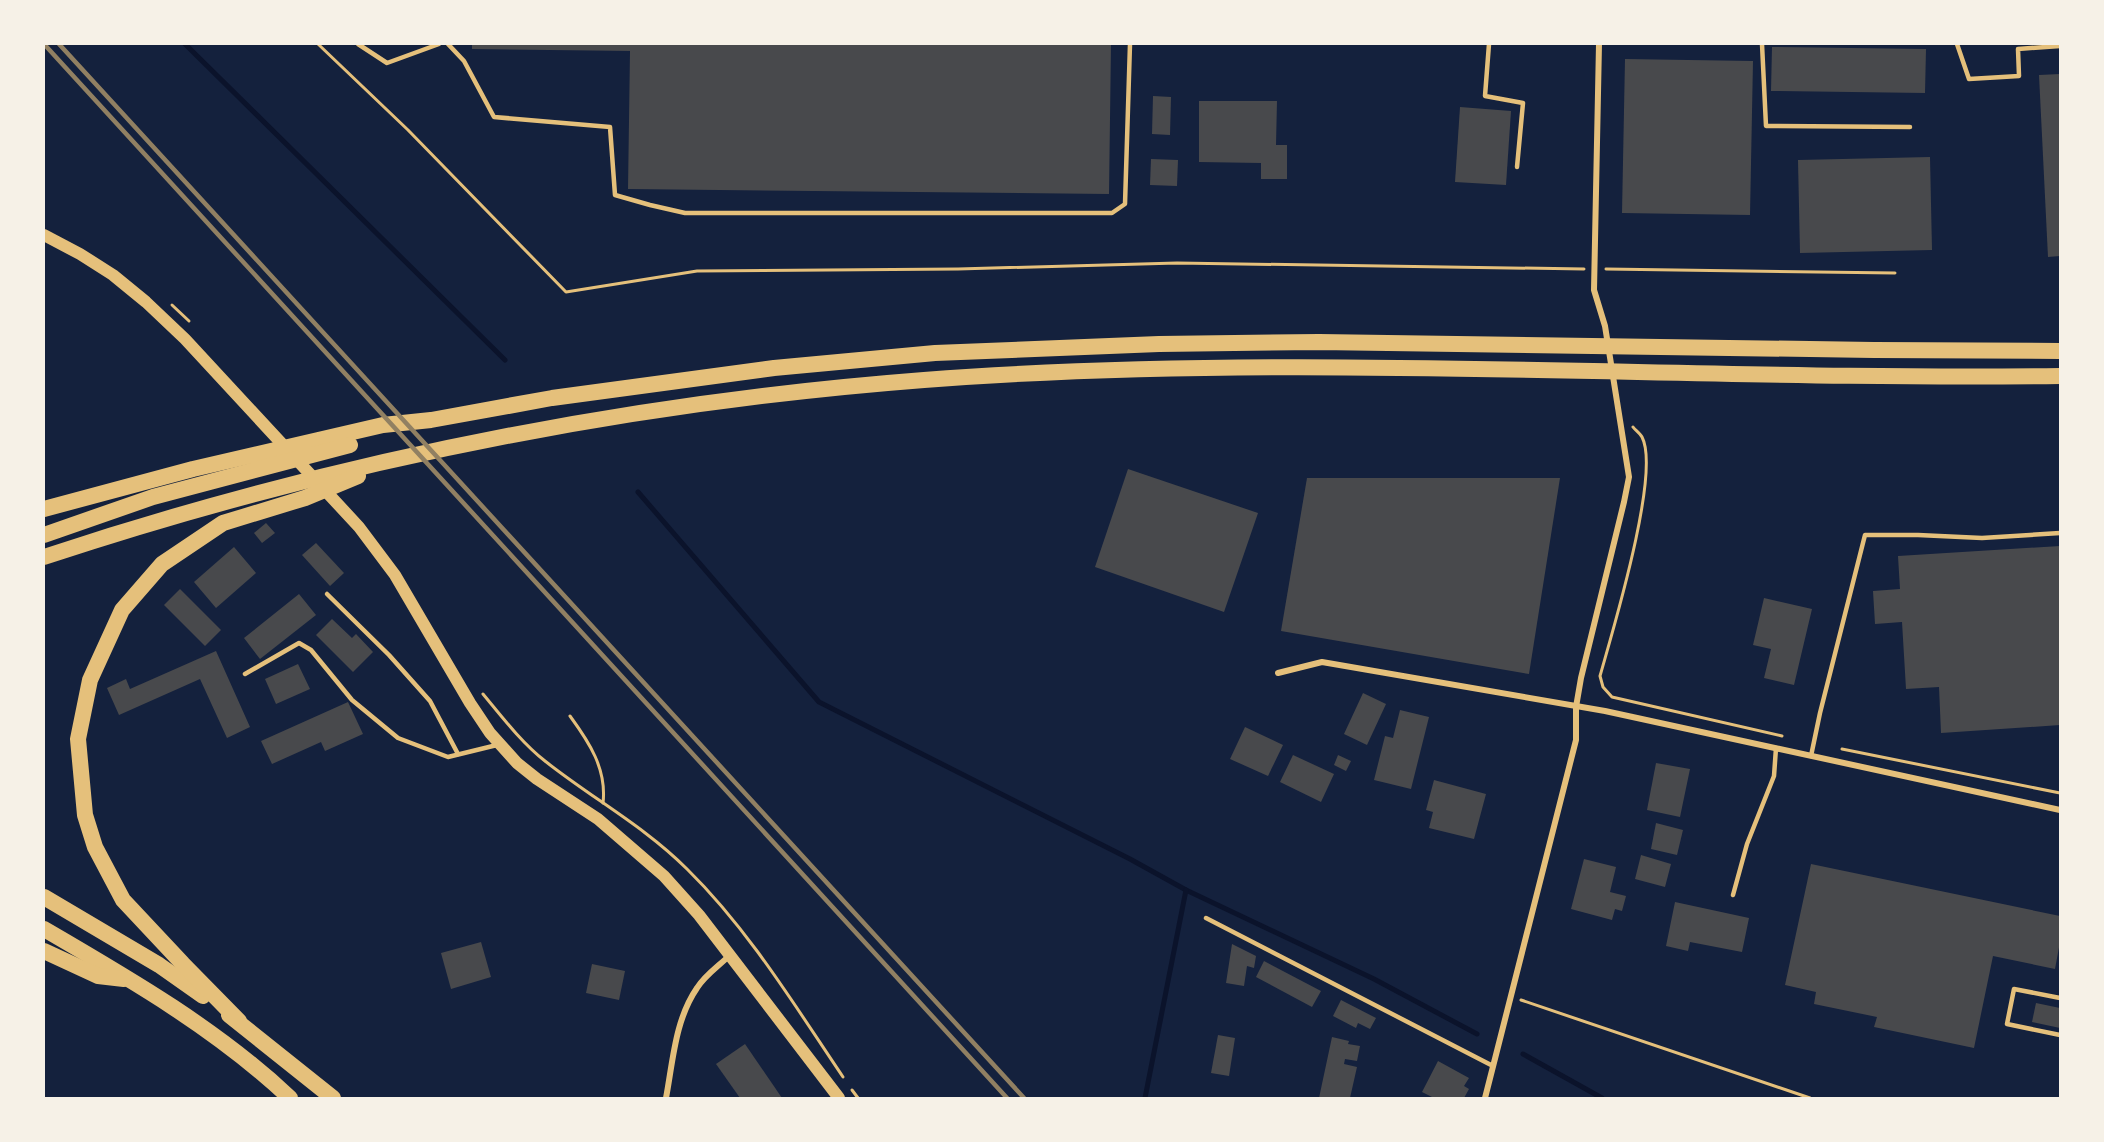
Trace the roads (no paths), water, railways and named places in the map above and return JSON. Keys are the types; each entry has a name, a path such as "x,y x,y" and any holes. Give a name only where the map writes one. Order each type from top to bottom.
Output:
{"highway":[{"path":"44,509 193,469 273,458 387,436 431,420 552,398 774,368 946,353 1106,345 1244,343 2061,351"},
{"path":"44,557 117,533 286,486 451,447 630,414 803,391 929,380 1223,368 2061,376"},
{"path":"44,535 273,458"},
{"path":"238,1021 123,900 95,847 85,815 78,738 90,680 122,610 162,564 223,523 304,498 392,460"},
{"path":"44,897 159,965 238,1021 333,1098"},
{"path":"44,929 133,981 209,1033 290,1098"},
{"path":"44,951 98,976 133,981"}],"main road":[{"path":"44,235 113,275 146,302 185,339 359,527 395,575 470,703 500,744 517,763 598,819 664,876 731,955 839,1098"}],"street":[{"path":"1485,1098 1576,740 1576,706 1581,678 1629,477 1605,326 1594,290 1599,44"},
{"path":"1278,673 1322,662 1576,706 2061,810"},
{"path":"666,1098 679,1026 687,1006 698,986 731,955"}],"lane":[{"path":"358,44 387,63 439,44"},
{"path":"448,44 464,61 494,117 610,127 615,195 685,213 1112,213 1125,204 1130,44"},
{"path":"1489,44 1485,96 1523,103 1516,167"},
{"path":"1762,44 1766,126 1910,127"},
{"path":"1957,44 1969,79 2019,76 2018,49 2061,46"},
{"path":"1811,756 1865,535 1982,538 2061,533"},
{"path":"327,594 389,655 430,701 458,754"},
{"path":"245,674 299,643 311,650 352,700 398,738 448,757 500,744"},
{"path":"1733,895 1747,844 1774,776 1776,748"},
{"path":"1206,918 1493,1066"},
{"path":"2061,998 2014,989 2007,1024 2061,1035"}],"waterway":[{"path":"185,44 505,360"},
{"path":"638,492 819,702 1130,859 1186,890 1374,979 1477,1034"},
{"path":"1145,1098 1186,890"},
{"path":"1523,1054 1602,1098"}],"railway":[{"path":"44,44 1007,1098"},
{"path":"59,44 1024,1098"}]}
